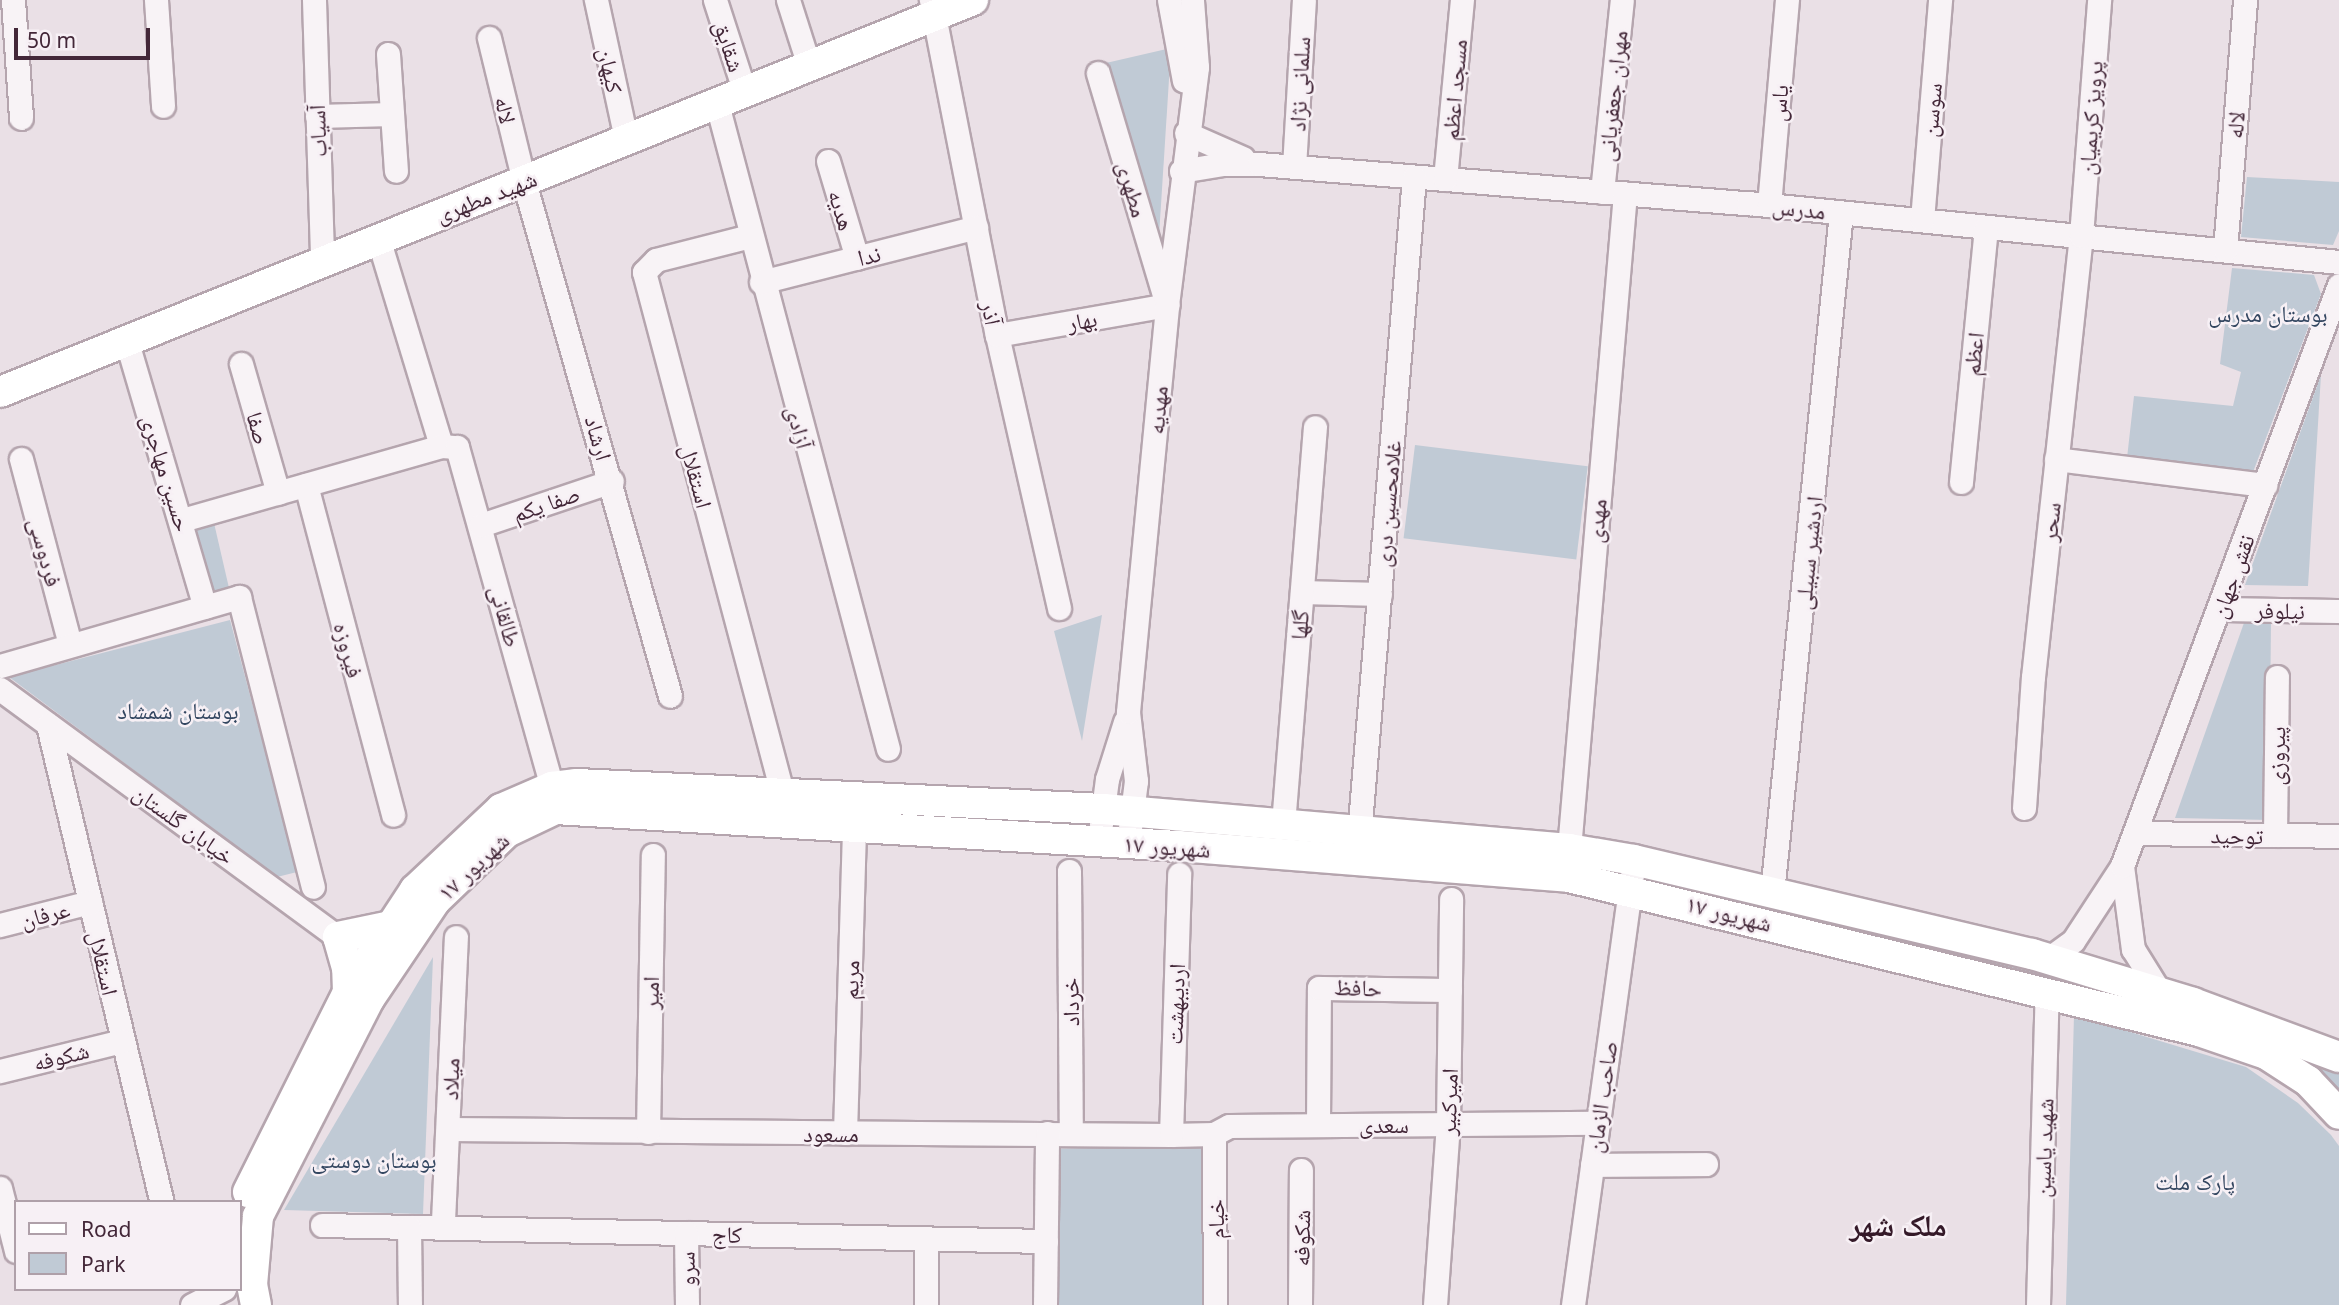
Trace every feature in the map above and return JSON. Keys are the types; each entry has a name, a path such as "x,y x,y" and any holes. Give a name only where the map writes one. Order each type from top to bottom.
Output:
{"main road":[{"name":"شهید مطهری","path":"0,392 126,339 745,93 933,8 973,0"},
{"name":"۱۷ شهریور","path":"242,1284 258,1216 369,999 391,926 415,890 501,809 552,787 782,792 1102,809 1283,824 1358,845 1569,877 1632,874 1772,893 2048,959 2161,994 2339,1057"},
{"name":"۱۷ شهریور","path":"242,1203 348,992 378,966 435,901 507,832 555,810 1114,843 1569,849 1632,874 2047,992 2199,1031 2266,1054 2308,1081 2339,1114"},
{"path":"348,992 338,937 391,926"}],"street":[{"path":"13,0 21,118"},
{"path":"156,0 163,106"},
{"name":"آسیاب","path":"314,0 322,261"},
{"name":"کیهان","path":"596,0 626,139"},
{"name":"شقایق","path":"715,0 745,93"},
{"path":"788,0 809,66"},
{"name":"مهدیه","path":"1170,0 1188,109"},
{"name":"مهدیه","path":"1114,843 1133,812 1136,781 1129,712 1181,171 1188,109 1197,66 1192,0"},
{"name":"سلمانی نژاد","path":"1294,167 1304,0"},
{"name":"مسجد اعظم","path":"1445,179 1462,0"},
{"name":"مهران جعفریانی","path":"1613,193 1622,0"},
{"name":"یاس","path":"1769,205 1787,0"},
{"name":"سوسن","path":"1922,220 1940,0"},
{"name":"پرویز کریمیان","path":"2081,236 2099,0"},
{"name":"لاله","path":"2225,250 2245,0"},
{"name":"آذر","path":"933,8 997,335 1059,608"},
{"name":"لاله","path":"489,38 524,182"},
{"path":"388,54 396,170"},
{"name":"مطهری","path":"1098,73 1167,305"},
{"name":"آزادی","path":"717,104 761,282 888,749"},
{"path":"317,116 392,114"},
{"path":"1186,133 1259,164"},
{"name":"هدیه","path":"828,161 857,258"},
{"path":"1181,171 1223,164 1259,164"},
{"name":"مدرس","path":"1259,164 1769,205 2339,262"},
{"name":"غلامحسین دری","path":"1358,845 1413,177"},
{"name":"ارشاد","path":"524,182 612,481 670,696"},
{"name":"مهدی","path":"1569,849 1613,193"},
{"name":"اردشیر سبیلی","path":"1772,893 1841,212"},
{"name":"اعظم","path":"1961,482 1986,227"},
{"name":"ندا","path":"761,282 976,228"},
{"name":"استقلال","path":"750,236 656,260 644,272 782,792"},
{"name":"سحر","path":"2024,808 2056,459 2081,236"},
{"name":"طالقانی","path":"378,238 449,447 481,525 552,787"},
{"name":"نقش جهان","path":"2048,959 2073,940 2122,866 2221,609 2339,285"},
{"name":"بهار","path":"997,335 1167,305"},
{"name":"حسین مهاجری","path":"126,339 182,520 205,607"},
{"name":"صفا","path":"241,363 278,493"},
{"name":"گلها","path":"1283,824 1315,427"},
{"path":"182,520 449,447"},
{"name":"فردوسی","path":"21,459 70,645"},
{"path":"2056,459 2266,485"},
{"name":"صفا یکم","path":"481,525 612,481"},
{"name":"فیروزه","path":"306,485 393,815"},
{"path":"1302,592 1380,594"},
{"path":"0,666 239,597 313,887"},
{"name":"نیلوفر","path":"2221,609 2339,611"},
{"name":"پیروزی","path":"2275,835 2277,677"},
{"name":"خیابان گلستان","path":"0,689 378,966"},
{"name":"مهدیه","path":"1114,843 1102,809 1107,779 1129,712"},
{"name":"استقلال","path":"48,725 162,1200"},
{"name":"مریم","path":"845,1133 854,827"},
{"name":"توحید","path":"2135,834 2339,836"},
{"name":"امیر","path":"648,1132 653,855"},
{"path":"2122,866 2133,949 2161,994"},
{"name":"خرداد","path":"1069,871 1071,1133"},
{"name":"اردیبهشت","path":"1171,1135 1179,874"},
{"name":"صاحب الزمان","path":"1573,1305 1632,874"},
{"name":"امیرکبیر","path":"1434,1305 1448,1124 1451,899"},
{"name":"عرفان","path":"0,925 90,902"},
{"name":"میلاد","path":"443,1221 456,937"},
{"name":"حافظ","path":"1318,1125 1319,988 1450,990"},
{"name":"شهید یاسین","path":"2038,1305 2047,992"},
{"name":"شکوفه","path":"0,1071 122,1041"},
{"name":"سعدی","path":"1214,1134 1229,1126 1597,1123"},
{"name":"مسعود","path":"448,1129 1214,1134"},
{"path":"1045,1305 1047,1133"},
{"name":"خیام","path":"1214,1134 1215,1305"},
{"path":"1592,1165 1706,1164"},
{"name":"شکوفه","path":"1300,1305 1301,1170"},
{"path":"0,1188 14,1243"},
{"name":"کاج","path":"322,1225 1046,1241"},
{"path":"409,1227 410,1305"},
{"name":"سرو","path":"686,1233 687,1305"},
{"path":"926,1239 926,1305"},
{"path":"192,1305 240,1293"}],"green space":[{"path":"1171,48 1159,236 1106,63"},
{"path":"2247,177 2339,182 2339,231 2333,245 2241,237"},
{"name":"بوستان مدرس","path":"2232,268 2314,275 2321,294 2253,472 2127,458 2134,396 2233,406 2241,372 2220,364"},
{"path":"2321,375 2308,586 2245,585"},
{"path":"1415,445 1588,466 1576,560 1404,538"},
{"path":"214,523 230,590 208,595 193,528"},
{"path":"1102,615 1082,741 1054,631"},
{"name":"بوستان شمشاد","path":"230,620 297,872 277,877 9,677"},
{"path":"2245,620 2271,621 2269,820 2175,818"},
{"path":"1662,878 2044,970 2339,1066 2339,1099 2306,1068 1659,888 1655,881"},
{"name":"بوستان دوستی","path":"433,957 423,1214 284,1210"},
{"name":"پارک ملت","path":"2074,1015 2246,1067 2298,1103 2331,1135 2339,1146 2339,1305 2066,1305"},
{"path":"1205,1146 1208,1305 1056,1305 1053,1149"}],"district":[{"name":"ملک شهر","path":"1898,1225"}]}
